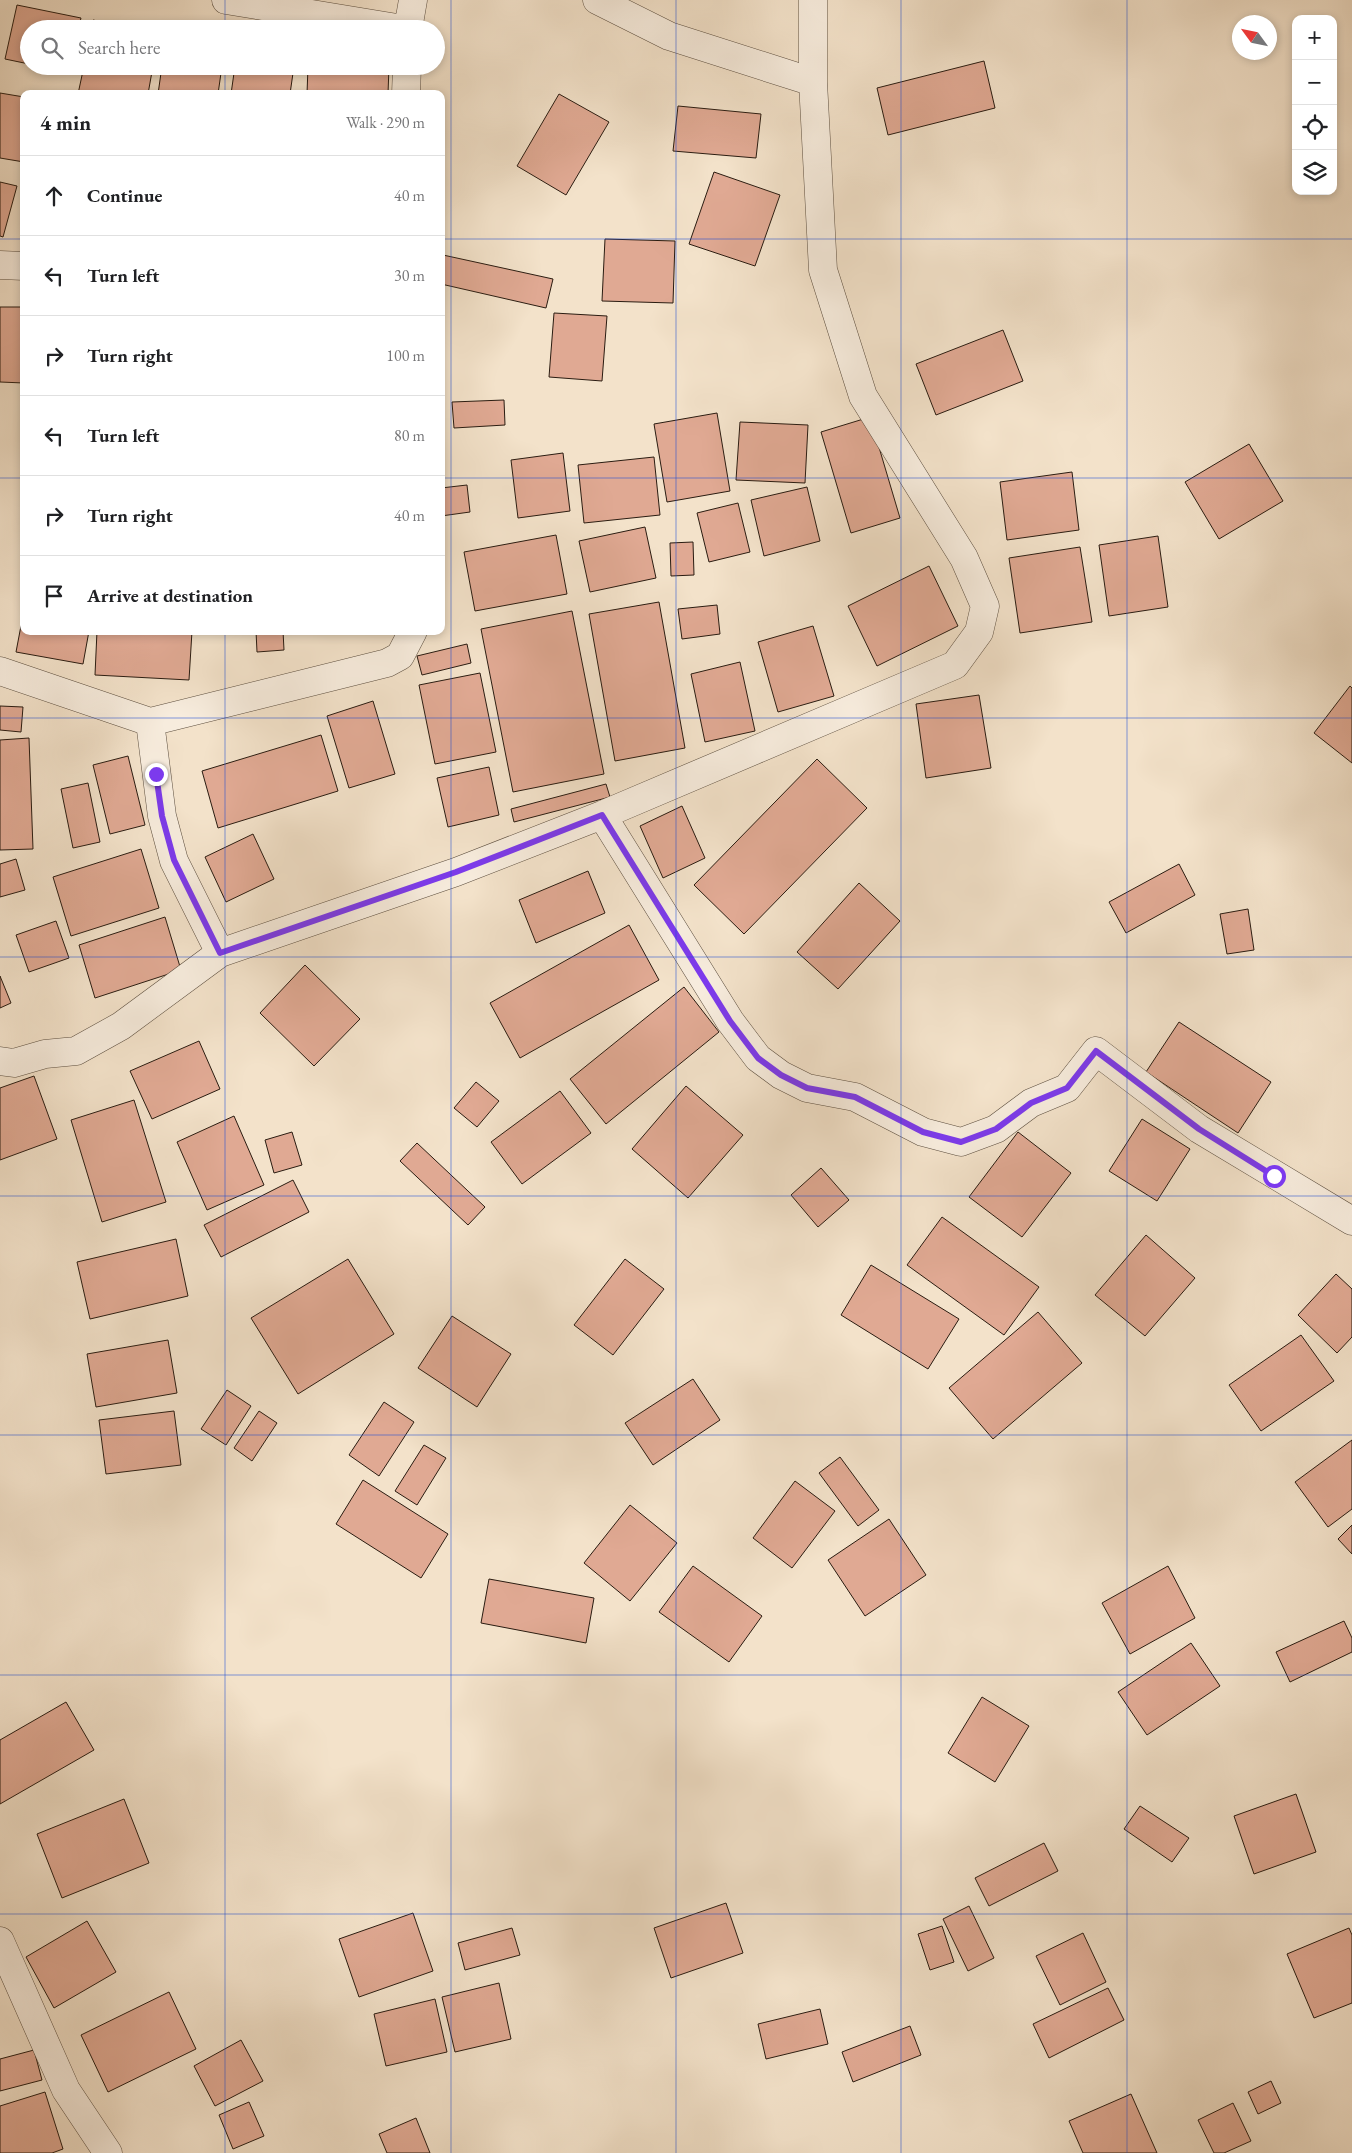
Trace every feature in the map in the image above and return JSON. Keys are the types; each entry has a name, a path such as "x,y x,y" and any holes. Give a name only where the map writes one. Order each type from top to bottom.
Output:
{"street":[{"path":"226,0 348,20"},
{"path":"410,20 413,0"},
{"path":"597,0 668,36 813,82"},
{"path":"0,1061 14,1063 45,1054 76,1051 121,1026 220,953 456,872 602,815 955,665 980,632 985,606 964,558 863,396 823,270 813,82 813,0"},
{"path":"406,90 407,75"},
{"path":"0,264 20,266"},
{"path":"0,671 150,722 387,662 400,656 410,635"},
{"path":"150,722 162,816 174,860 220,953"},
{"path":"602,815 730,1021 758,1058 781,1075 807,1088 855,1097 923,1132 961,1142 996,1129 1031,1103 1067,1088 1096,1051 1199,1129 1352,1222"},
{"path":"0,1941 66,2090 108,2153"}],"building":[{"path":"17,5 81,18 80,20 20,20 20,62 5,59"},
{"path":"984,61 995,108 888,135 877,88"},
{"path":"82,75 151,75 149,90 79,90"},
{"path":"161,75 221,75 219,90 159,90"},
{"path":"234,75 293,75 291,90 232,90"},
{"path":"308,75 389,75 388,90 307,90"},
{"path":"0,93 20,96 20,161 0,158"},
{"path":"559,94 609,122 566,195 517,166"},
{"path":"678,106 761,114 756,158 673,151"},
{"path":"714,172 780,195 755,266 689,244"},
{"path":"0,182 17,186 3,237 0,236"},
{"path":"605,239 675,241 673,303 602,301"},
{"path":"445,255 553,279 546,308 445,285"},
{"path":"0,307 20,307 20,383 0,382"},
{"path":"554,313 607,316 602,381 549,377"},
{"path":"1003,330 1023,381 936,415 916,364"},
{"path":"504,400 505,425 454,428 452,402"},
{"path":"717,413 730,491 667,502 654,424"},
{"path":"870,417 900,518 851,533 821,432"},
{"path":"740,422 808,425 805,483 736,480"},
{"path":"1249,444 1283,501 1219,539 1185,482"},
{"path":"563,453 570,511 518,518 511,460"},
{"path":"654,457 660,515 584,523 578,465"},
{"path":"1072,472 1079,530 1007,540 1000,482"},
{"path":"467,485 470,512 445,515 445,488"},
{"path":"807,487 820,541 764,556 751,500"},
{"path":"738,503 750,552 709,562 697,513"},
{"path":"645,527 656,578 590,592 579,541"},
{"path":"556,535 567,594 475,611 464,552"},
{"path":"1158,536 1168,607 1109,616 1099,545"},
{"path":"693,542 694,575 671,576 670,543"},
{"path":"1080,547 1092,622 1020,633 1009,558"},
{"path":"929,566 958,626 877,666 848,606"},
{"path":"659,602 685,748 615,761 589,614"},
{"path":"717,605 720,634 682,639 678,609"},
{"path":"572,611 604,774 513,792 481,629"},
{"path":"813,626 834,696 778,712 758,642"},
{"path":"20,631 20,635 88,635 83,664 16,652"},
{"path":"97,635 192,635 189,680 95,675"},
{"path":"256,635 283,635 284,650 257,652"},
{"path":"467,644 471,663 422,675 417,656"},
{"path":"740,662 755,731 705,742 691,674"},
{"path":"480,673 496,752 435,764 419,685"},
{"path":"1350,686 1352,688 1352,763 1314,733"},
{"path":"979,695 991,768 926,778 916,704"},
{"path":"373,701 395,774 349,788 327,716"},
{"path":"0,706 23,707 21,732 0,730"},
{"path":"321,735 338,791 218,828 202,771"},
{"path":"29,738 33,849 0,850 0,740"},
{"path":"128,756 145,825 110,834 93,765"},
{"path":"817,759 867,808 744,934 694,885"},
{"path":"489,767 499,815 448,827 437,778"},
{"path":"88,783 100,842 73,848 61,789"},
{"path":"606,784 610,797 514,822 511,809"},
{"path":"682,806 705,858 663,878 640,826"},
{"path":"253,834 274,879 226,902 205,857"},
{"path":"141,849 159,908 71,936 53,877"},
{"path":"16,859 25,890 0,897 0,864"},
{"path":"1179,864 1195,895 1126,933 1109,902"},
{"path":"588,871 605,913 536,943 519,900"},
{"path":"859,883 900,921 838,989 797,952"},
{"path":"1248,909 1254,950 1227,954 1220,914"},
{"path":"165,917 181,970 95,998 79,945"},
{"path":"56,921 69,958 29,972 16,935"},
{"path":"629,925 659,980 520,1058 490,1003"},
{"path":"305,965 360,1019 314,1066 260,1013"},
{"path":"0,976 11,1003 0,1008"},
{"path":"684,987 719,1032 606,1124 570,1079"},
{"path":"1179,1022 1271,1082 1238,1133 1146,1072"},
{"path":"199,1041 220,1089 152,1119 130,1071"},
{"path":"34,1076 57,1139 0,1160 0,1088"},
{"path":"476,1082 499,1101 477,1127 454,1108"},
{"path":"686,1086 743,1135 688,1198 632,1149"},
{"path":"560,1091 591,1133 522,1184 491,1142"},
{"path":"134,1100 166,1202 102,1222 71,1120"},
{"path":"234,1116 264,1185 207,1210 177,1142"},
{"path":"1142,1119 1190,1149 1157,1201 1109,1171"},
{"path":"292,1132 302,1165 274,1173 265,1140"},
{"path":"1018,1132 1071,1173 1022,1237 969,1197"},
{"path":"417,1143 485,1207 468,1225 400,1161"},
{"path":"821,1168 849,1200 818,1227 791,1195"},
{"path":"293,1180 309,1212 221,1257 204,1225"},
{"path":"942,1217 1039,1287 1004,1335 907,1265"},
{"path":"1146,1235 1195,1278 1145,1336 1095,1295"},
{"path":"176,1239 188,1296 90,1319 77,1262"},
{"path":"348,1259 394,1334 298,1394 251,1318"},
{"path":"625,1259 664,1289 613,1355 574,1325"},
{"path":"871,1265 959,1319 928,1369 841,1315"},
{"path":"1336,1274 1352,1289 1352,1337 1337,1353 1298,1315"},
{"path":"1038,1312 1082,1363 993,1439 949,1388"},
{"path":"452,1316 511,1354 477,1407 418,1368"},
{"path":"1301,1335 1334,1381 1261,1431 1229,1385"},
{"path":"168,1340 177,1393 96,1407 87,1354"},
{"path":"693,1379 720,1420 653,1465 625,1423"},
{"path":"227,1390 251,1406 226,1445 201,1429"},
{"path":"384,1402 414,1422 379,1476 349,1455"},
{"path":"174,1411 181,1465 106,1474 99,1420"},
{"path":"259,1411 277,1423 252,1461 234,1448"},
{"path":"1352,1440 1352,1509 1328,1527 1295,1482"},
{"path":"424,1445 446,1458 417,1505 395,1491"},
{"path":"840,1457 879,1510 858,1526 819,1473"},
{"path":"363,1480 448,1534 421,1578 336,1524"},
{"path":"795,1481 835,1511 792,1568 753,1538"},
{"path":"630,1505 677,1543 630,1601 584,1563"},
{"path":"889,1519 926,1575 865,1616 828,1560"},
{"path":"1352,1525 1352,1554 1338,1539"},
{"path":"693,1566 762,1616 729,1662 659,1612"},
{"path":"1168,1566 1195,1618 1130,1654 1102,1603"},
{"path":"489,1579 594,1598 586,1643 481,1623"},
{"path":"1344,1621 1352,1638 1352,1652 1290,1682 1276,1652"},
{"path":"1191,1643 1220,1686 1147,1735 1118,1692"},
{"path":"982,1697 1029,1726 995,1782 948,1753"},
{"path":"66,1702 94,1750 0,1804 0,1740"},
{"path":"1296,1794 1316,1852 1254,1874 1234,1816"},
{"path":"124,1799 149,1863 62,1898 37,1834"},
{"path":"1140,1806 1189,1838 1172,1862 1124,1829"},
{"path":"1044,1843 1058,1871 989,1906 975,1878"},
{"path":"726,1903 743,1953 671,1978 654,1928"},
{"path":"969,1906 994,1958 968,1971 943,1919"},
{"path":"413,1913 433,1971 359,1997 339,1939"},
{"path":"87,1921 116,1972 54,2008 26,1957"},
{"path":"942,1926 954,1962 930,1970 918,1934"},
{"path":"512,1928 520,1955 465,1970 458,1943"},
{"path":"1349,1928 1352,1935 1352,2003 1314,2018 1287,1954"},
{"path":"1083,1933 1106,1982 1060,2005 1036,1956"},
{"path":"499,1983 511,2039 455,2052 442,1997"},
{"path":"1108,1988 1124,2020 1049,2058 1033,2024"},
{"path":"169,1992 196,2049 108,2092 81,2035"},
{"path":"435,1999 447,2052 386,2066 374,2014"},
{"path":"820,2009 828,2044 766,2059 758,2024"},
{"path":"910,2026 921,2055 853,2082 842,2052"},
{"path":"241,2040 263,2081 215,2106 194,2066"},
{"path":"34,2050 42,2080 0,2091 0,2059"},
{"path":"1271,2081 1281,2103 1258,2114 1248,2092"},
{"path":"45,2092 63,2149 52,2153 0,2153 0,2106"},
{"path":"1131,2094 1157,2153 1083,2153 1069,2121"},
{"path":"249,2102 264,2136 233,2149 219,2115"},
{"path":"1233,2103 1251,2141 1224,2153 1214,2153 1198,2120"},
{"path":"416,2118 430,2153 387,2153 379,2134"}],"route":[{"path":"156,774 162,816 174,860 220,953 456,872 602,815 730,1021 758,1058 781,1075 807,1088 855,1097 923,1132 961,1142 996,1129 1031,1103 1067,1088 1096,1051 1199,1129 1274,1176"}]}
